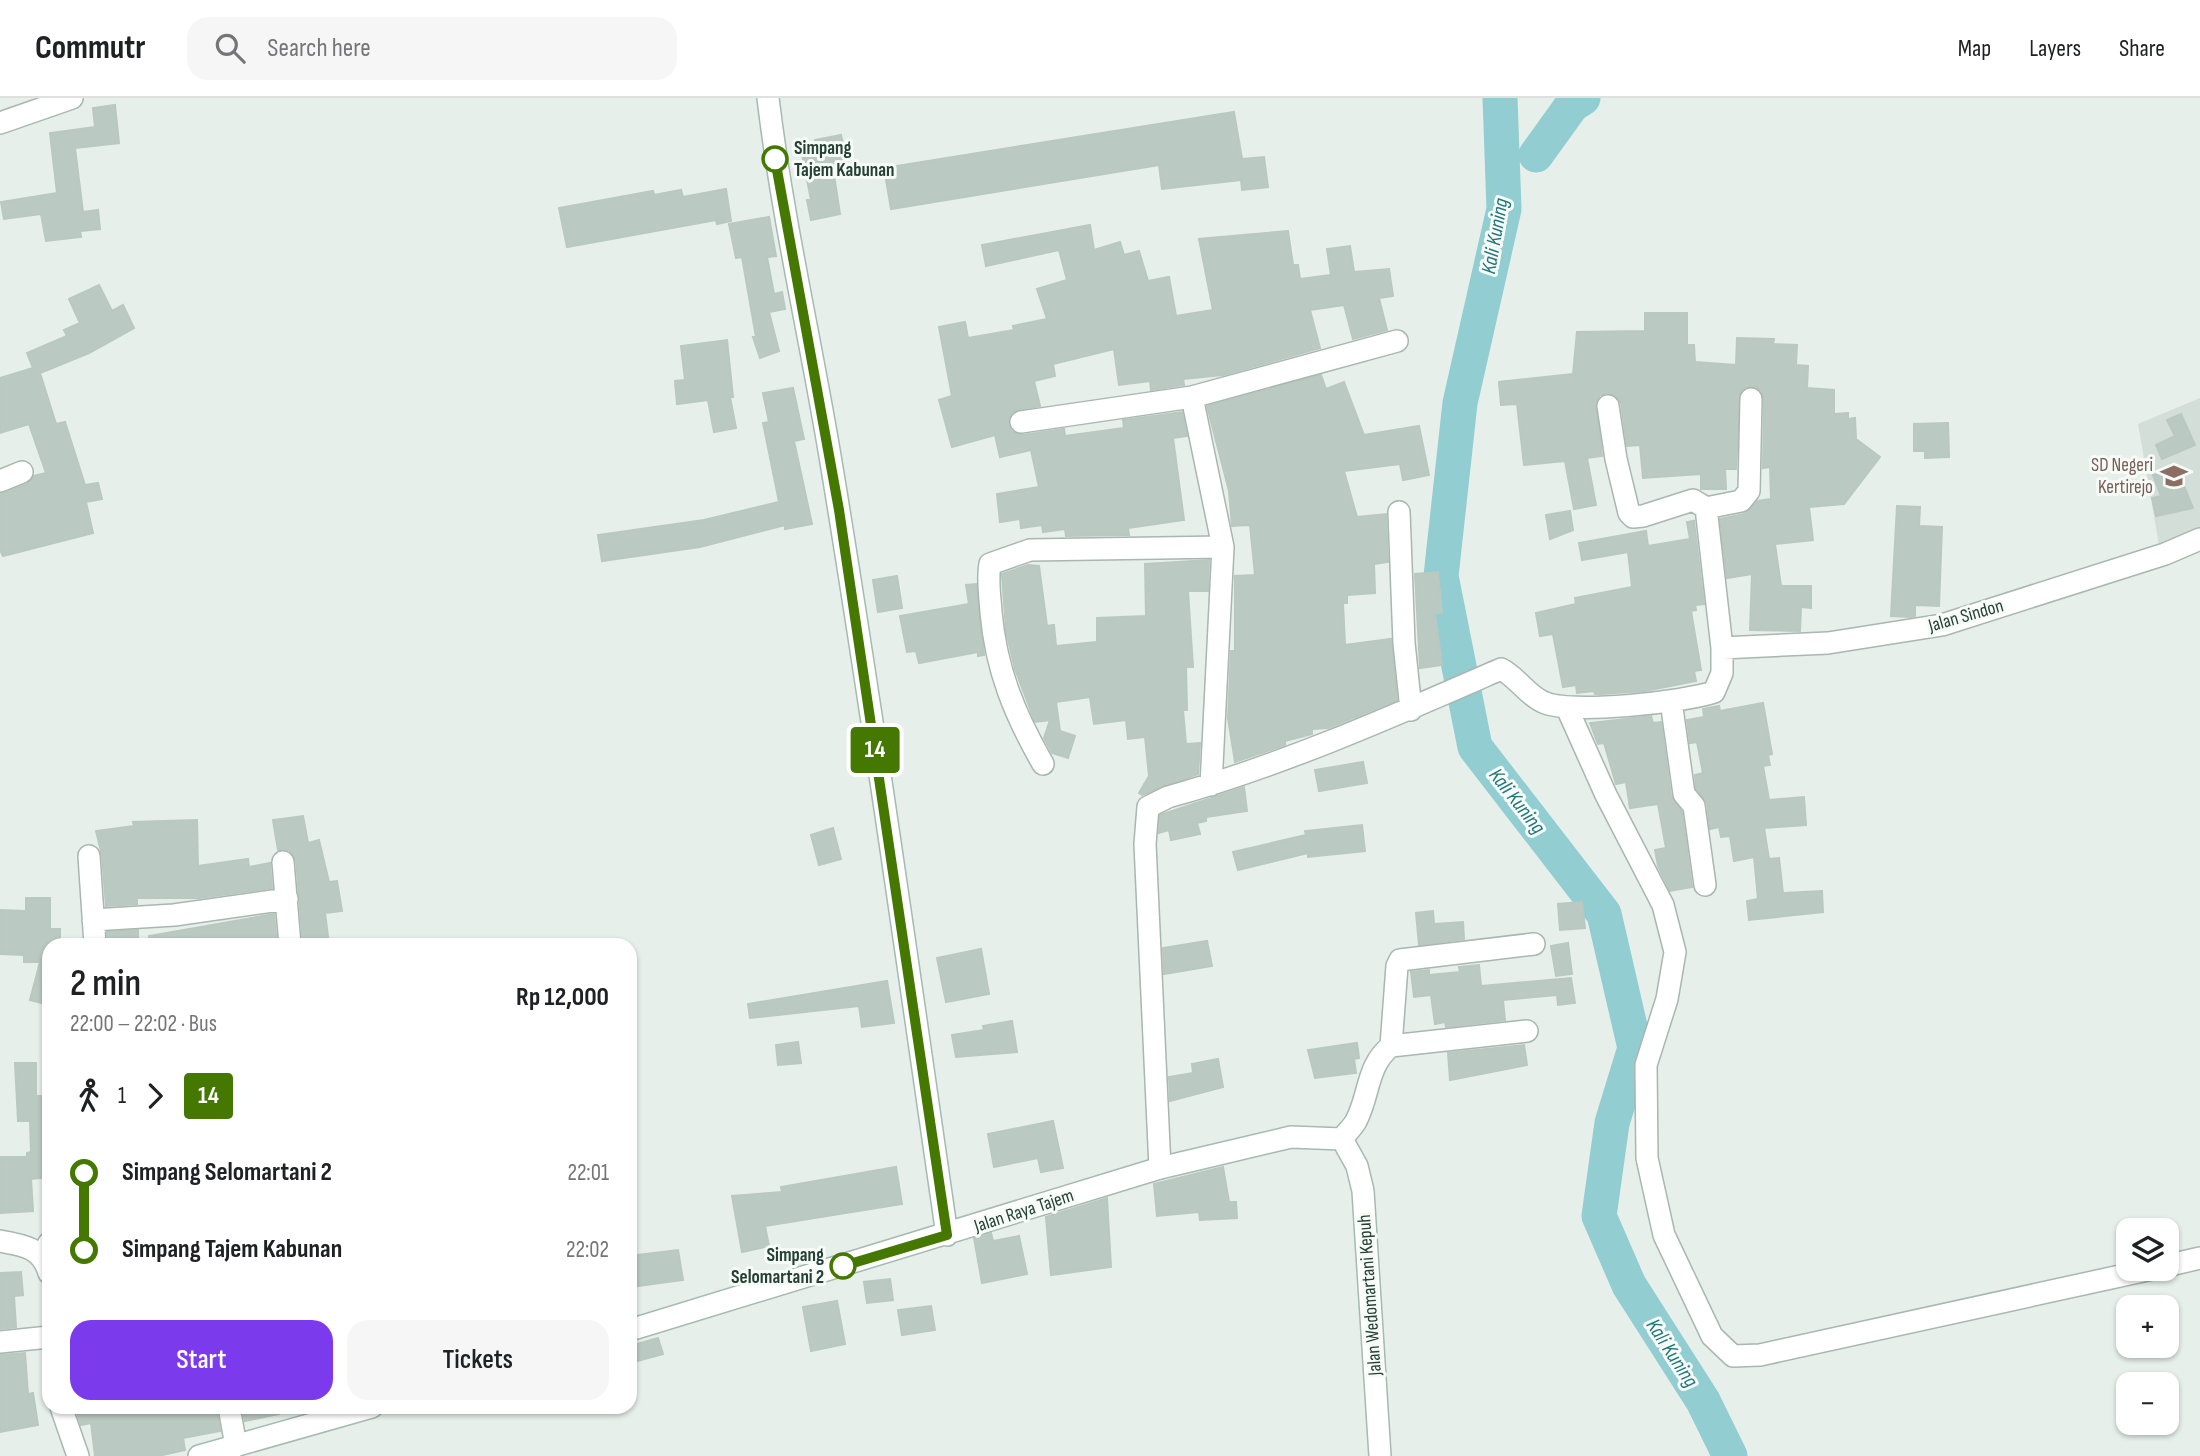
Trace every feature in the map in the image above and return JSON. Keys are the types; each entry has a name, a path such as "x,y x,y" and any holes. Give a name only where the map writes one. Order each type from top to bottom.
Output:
{"street":[{"path":"0,123 72,98"},
{"path":"768,98 786,225 848,566 947,1235"},
{"path":"1021,422 1192,397 1397,341"},
{"path":"1192,397 1223,547 1211,785"},
{"path":"1608,407 1616,459 1629,513 1633,517 1693,500 1706,508 1741,500 1749,491 1751,399"},
{"path":"0,481 22,472"},
{"path":"1160,1168 1145,813 1154,803 1211,785 1419,705 1501,669 1510,673 1540,702 1567,708 1671,701 1714,692 1722,673 1722,648 1706,508"},
{"path":"1399,512 1404,643 1419,705"},
{"name":"Jalan Sindon","path":"1722,648 1828,643 1942,625 2165,554 2200,539"},
{"path":"1043,764 1017,717 1003,684 993,630 988,578 990,564 1030,550 1223,547"},
{"path":"1671,701 1684,794 1694,806 1705,885"},
{"path":"1567,708 1606,795 1663,905 1675,952 1667,999 1646,1065 1647,1158 1664,1235 1712,1336 1733,1356 1760,1355 2116,1277"},
{"path":"89,856 94,938"},
{"path":"283,862 290,938"},
{"path":"93,920 174,915 287,899"},
{"path":"1391,1046 1396,966 1401,960 1534,944"},
{"path":"1342,1139 1356,1121 1374,1065 1379,1056 1391,1046 1527,1031"},
{"name":"Jalan Raya Tajem","path":"637,1328 1160,1168 1291,1137 1342,1139"},
{"name":"Jalan Wedomartani Kepuh","path":"1342,1139 1357,1166 1363,1191 1380,1456"},
{"path":"0,1241 25,1245 42,1254"},
{"path":"2179,1263 2200,1258"},
{"path":"0,1342 42,1338"},
{"path":"63,1414 78,1455"},
{"path":"230,1414 236,1446"},
{"path":"200,1456 348,1414"}],"shaded area":[{"name":"SD Negeri Kertirejo","path":"2200,398 2200,529 2159,545 2138,424"}],"building":[{"path":"115,105 119,143 75,148 83,212 98,210 100,229 80,231 81,237 46,241 41,214 4,219 1,202 57,193 50,133 95,127 93,108"},
{"path":"1234,112 1242,159 1264,157 1268,187 1242,190 1241,180 1162,189 1159,165 891,209 884,168"},
{"path":"841,135 849,172 834,175 840,214 811,220 807,200 811,200 802,154 817,150 815,140"},
{"path":"726,189 731,221 717,224 716,220 567,247 559,208 653,191 654,195 681,190 683,197"},
{"path":"769,217 776,256 767,257 774,294 782,292 785,309 769,312 779,351 760,358 753,337 756,337 742,257 736,258 729,224"},
{"path":"1090,225 1094,250 1120,242 1124,255 1139,251 1148,281 1169,277 1176,316 1213,310 1199,239 1288,231 1293,265 1298,265 1300,279 1331,275 1327,249 1350,246 1354,272 1389,269 1393,296 1379,298 1387,330 1353,339 1344,305 1310,310 1320,348 1223,375 1183,379 1184,385 1151,390 1150,381 1119,385 1114,349 1053,364 1055,376 1034,381 1040,406 1012,412 1008,423 1011,431 1023,435 1064,429 1065,436 1124,428 1123,420 1182,412 1187,436 1173,438 1184,520 1128,528 1129,535 1066,536 1065,529 1043,532 1042,525 1021,528 1020,519 1000,522 997,494 1039,487 1031,450 1000,457 995,435 952,447 939,400 952,396 939,327 965,322 968,338 1014,330 1013,326 1047,319 1037,289 1067,280 1059,250 986,266 982,245"},
{"path":"99,285 112,311 123,305 134,328 89,353 40,373 56,424 65,422 85,485 98,483 102,499 86,502 93,533 3,556 0,550 0,494 27,484 34,476 46,473 29,424 0,433 0,378 33,368 27,353 67,336 64,330 80,323 69,299"},
{"path":"1645,313 1687,313 1687,345 1694,345 1695,362 1736,365 1737,338 1774,339 1773,344 1797,345 1796,365 1808,366 1807,388 1834,390 1834,414 1848,413 1848,419 1855,418 1856,439 1880,457 1844,504 1809,507 1813,540 1775,544 1781,586 1811,586 1811,608 1801,607 1800,631 1750,630 1752,574 1727,578 1720,519 1744,514 1758,501 1771,499 1770,467 1763,468 1764,399 1758,388 1745,387 1740,393 1736,469 1725,469 1726,489 1701,489 1701,474 1643,478 1640,445 1627,446 1621,403 1612,394 1600,395 1596,402 1602,456 1587,458 1596,505 1574,509 1565,461 1524,465 1517,404 1501,405 1499,382 1573,374 1577,332 1645,331"},
{"path":"727,340 733,397 730,397 736,428 714,432 708,400 677,404 675,381 685,380 681,346"},
{"path":"1321,375 1326,389 1344,382 1364,435 1419,426 1429,475 1403,480 1400,464 1344,471 1357,517 1386,514 1388,562 1374,564 1375,593 1347,595 1347,603 1343,603 1345,645 1391,639 1397,700 1328,728 1312,729 1312,734 1285,741 1285,745 1235,762 1228,718 1231,651 1235,651 1235,576 1255,575 1250,525 1232,526 1229,491 1207,406"},
{"path":"793,388 804,439 794,441 812,524 785,529 785,525 700,547 602,561 598,535 704,520 779,502 763,423 769,422 763,393"},
{"path":"2181,414 2195,445 2162,459 2156,445 2175,436 2167,420"},
{"path":"1948,423 1949,457 1925,458 1925,451 1914,451 1914,424"},
{"path":"2176,466 2193,508 2156,516 2152,498 2161,496 2153,475"},
{"path":"1897,506 1920,507 1919,526 1942,527 1939,606 1915,605 1915,616 1911,617 1891,616"},
{"path":"1570,511 1573,530 1550,539 1546,515"},
{"path":"1694,521 1704,604 1695,605 1696,610 1691,611 1701,670 1694,671 1696,681 1645,691 1601,694 1595,694 1594,691 1577,693 1576,685 1563,687 1553,634 1540,636 1536,613 1576,604 1575,598 1632,587 1628,552 1582,560 1579,543 1646,531 1648,546 1690,539 1687,522"},
{"path":"1209,560 1208,591 1188,591 1193,667 1186,667 1187,710 1183,710 1186,744 1200,743 1198,774 1142,795 1139,793 1149,776 1145,737 1128,739 1126,720 1094,724 1090,697 1056,702 1060,731 1075,736 1068,758 1052,753 1044,738 1050,720 1035,722 1015,669 1006,631 1002,574 1028,565 1039,566 1047,626 1054,625 1056,646 1097,642 1097,618 1146,616 1145,564"},
{"path":"1438,572 1442,613 1435,614 1442,665 1420,668 1415,574"},
{"path":"897,576 902,608 878,612 873,580"},
{"path":"976,584 984,655 978,656 978,652 919,663 916,651 907,652 900,616 969,604 966,585"},
{"path":"1763,703 1772,754 1768,755 1770,765 1763,766 1769,800 1804,797 1806,825 1764,828 1769,859 1779,858 1783,893 1822,891 1823,912 1749,920 1747,901 1758,899 1754,857 1734,861 1730,836 1721,837 1719,827 1710,829 1707,803 1696,788 1695,775 1703,773 1697,742 1690,743 1687,720 1704,717 1703,709 1719,706 1720,711"},
{"path":"1651,716 1653,723 1661,722 1671,796 1682,812 1692,887 1670,891 1658,866 1655,850 1666,848 1658,804 1630,808 1626,782 1616,784 1604,743 1598,744 1590,723"},
{"path":"1363,762 1367,783 1319,791 1315,770"},
{"path":"1244,787 1247,811 1206,817 1206,821 1197,823 1200,834 1171,840 1169,830 1159,833 1160,815"},
{"path":"303,816 308,843 319,840 329,882 337,881 342,911 325,913 328,938 302,938 296,860 289,850 278,850 273,820"},
{"path":"197,820 198,866 248,859 249,867 270,863 272,888 199,898 137,898 137,904 106,906 102,855 96,831 134,826 133,822"},
{"path":"1362,825 1365,851 1308,857 1308,853 1238,870 1233,852 1306,835 1305,831"},
{"path":"833,828 841,859 819,865 811,835"},
{"path":"26,898 50,898 50,929 60,929 60,938 42,938 42,1003 30,1000 40,962 24,962 24,955 0,954 0,910 26,911"},
{"path":"1582,902 1585,928 1560,930 1558,904"},
{"path":"1433,911 1434,924 1463,922 1464,939 1419,945 1416,913"},
{"path":"274,914 276,938 149,938"},
{"path":"138,930 138,938 107,938 107,932"},
{"path":"1207,941 1212,966 1164,974 1163,948"},
{"path":"1568,943 1572,974 1556,976 1551,946"},
{"path":"981,949 989,994 946,1002 937,958"},
{"path":"1479,965 1481,986 1571,978 1575,1003 1558,1005 1557,995 1503,1000 1505,1020 1446,1027 1445,1022 1435,1024 1431,995 1414,997 1411,972 1429,970 1429,975 1460,972 1459,967"},
{"path":"887,981 894,1023 862,1027 859,1006 750,1018 748,1004"},
{"path":"1012,1021 1017,1052 956,1057 952,1035 984,1030 983,1026"},
{"path":"798,1042 801,1063 778,1065 776,1045"},
{"path":"1357,1043 1359,1058 1354,1059 1356,1073 1315,1078 1308,1050"},
{"path":"1524,1045 1527,1065 1450,1080 1448,1053"},
{"path":"1218,1059 1223,1087 1170,1101 1169,1077 1193,1073 1192,1064"},
{"path":"15,1063 36,1063 36,1096 42,1096 42,1178 31,1179 33,1211 0,1213 0,1157 27,1157 27,1153 31,1152 30,1121 18,1121"},
{"path":"1053,1121 1063,1168 1041,1172 1038,1158 994,1167 988,1134"},
{"path":"896,1167 902,1204 765,1226 769,1246 742,1252 732,1196 782,1192 781,1187"},
{"path":"1223,1167 1229,1202 1236,1202 1237,1218 1200,1220 1199,1212 1157,1216 1154,1184"},
{"path":"1107,1198 1111,1267 1051,1275 1046,1217"},
{"path":"991,1233 993,1241 1019,1236 1027,1274 982,1283 974,1238"},
{"path":"678,1250 683,1280 637,1286 637,1255"},
{"path":"21,1272 23,1295 14,1296 16,1327 0,1329 0,1273"},
{"path":"890,1279 893,1300 867,1303 864,1282"},
{"path":"837,1301 845,1344 811,1351 803,1307"},
{"path":"931,1306 935,1330 902,1335 898,1310"},
{"path":"658,1338 663,1354 637,1361 637,1344"},
{"path":"25,1353 28,1394 33,1393 38,1425 0,1432 0,1355"},
{"path":"77,1414 217,1414 220,1431 183,1438 185,1450 158,1456 95,1456 91,1423 81,1425"},
{"path":"244,1414 279,1414 245,1421"}],"waterway":[{"name":"Kali Kuning","path":"1500,98 1504,209 1460,403 1441,576 1475,747 1604,914 1635,1048 1612,1123 1599,1216 1629,1285 1703,1401 1730,1456"},
{"path":"1536,155 1572,105 1583,98"}],"bus line":[{"name":"14","path":"775,159 832,464 947,1235 843,1266"}],"place":[{"name":"Simpang Tajem Kabunan","path":"775,159"},
{"name":"SD Negeri Kertirejo","path":"2174,476"},
{"name":"Simpang Selomartani 2","path":"843,1266"}]}
